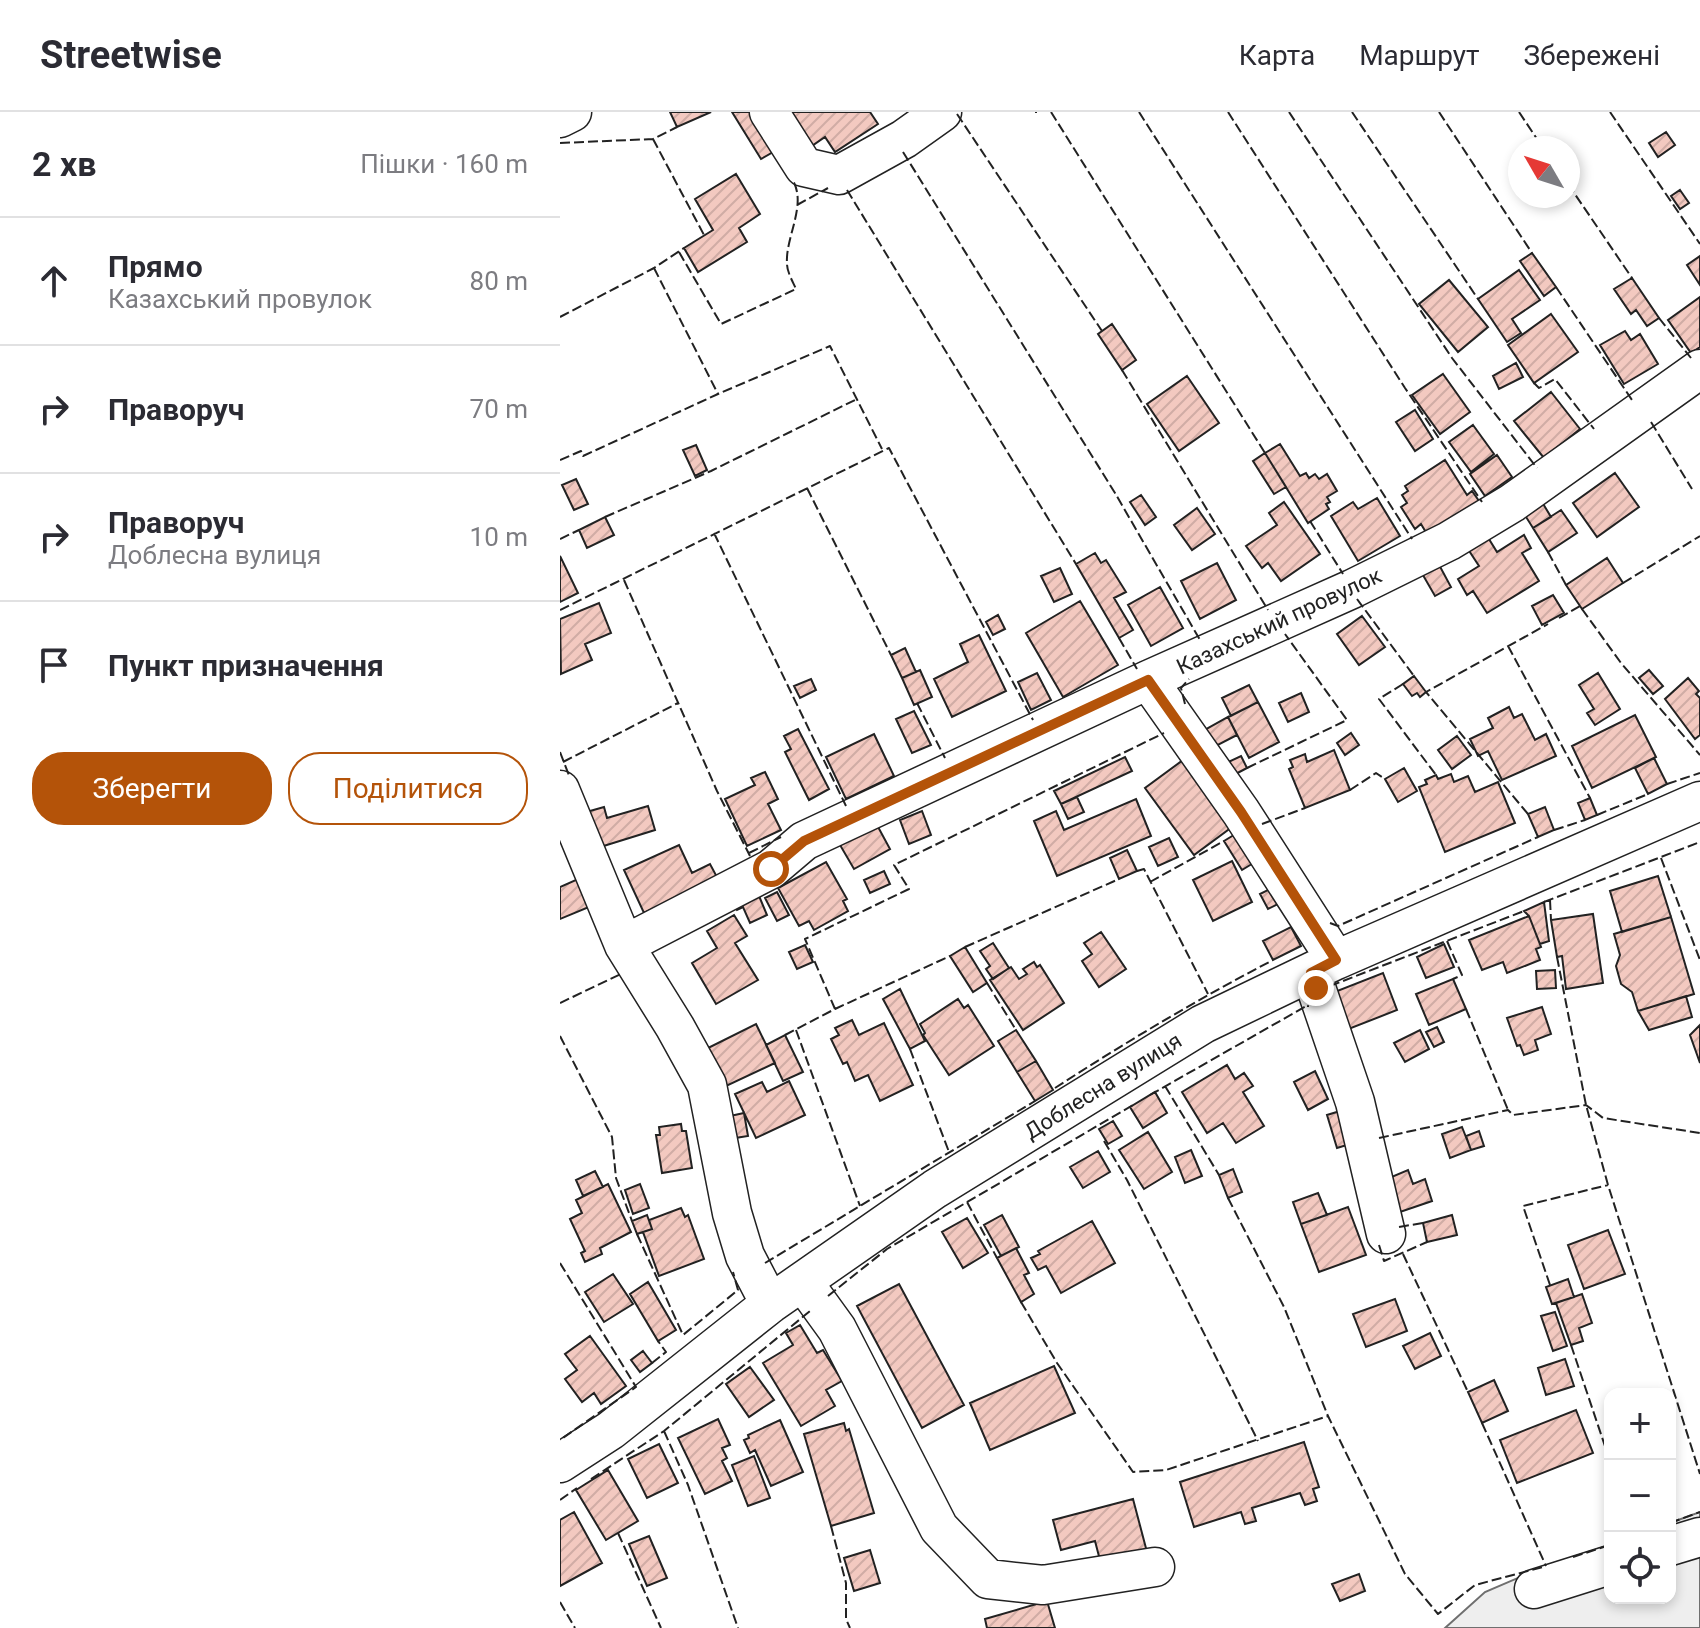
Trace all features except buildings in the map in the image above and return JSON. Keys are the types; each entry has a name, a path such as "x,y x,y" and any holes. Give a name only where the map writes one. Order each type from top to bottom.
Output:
{"street":[{"path":"560,118 572,112"},
{"path":"769,112 804,167 839,175 904,139 942,112"},
{"name":"Казахський провулок","path":"624,945 771,869 804,841 1148,680 1352,589 1449,541 1512,503 1700,369"},
{"path":"1148,680 1241,812 1323,966 1386,1234"},
{"path":"560,793 624,945 707,1085 732,1213 745,1256 770,1304"},
{"name":"Доблесна вулиця","path":"560,1463 611,1430 770,1304 935,1189 1203,1024 1323,966 1700,801"},
{"path":"803,1282 837,1329 939,1528 988,1579 1043,1585 1155,1567"},
{"path":"1676,1544 1700,1537"},
{"path":"1534,1589 1604,1567"}],"shaded area":[{"path":"1700,1512 1700,1628 1445,1628 1485,1592 1546,1566 1604,1547 1604,1604 1676,1604 1676,1521"}],"fence":[{"path":"1051,112 1265,453"},
{"path":"1139,112 1412,539"},
{"path":"1228,112 1482,502"},
{"path":"1289,112 1452,358 1537,468"},
{"path":"1352,112 1478,299"},
{"path":"1439,112 1532,253"},
{"path":"1519,112 1535,136"},
{"path":"1610,112 1700,244"},
{"path":"957,114 1102,331"},
{"path":"560,143 653,139 677,127"},
{"path":"653,139 704,235"},
{"path":"903,152 1115,493 1200,640"},
{"path":"679,252 721,324 796,289 787,264 798,199 792,179"},
{"path":"797,205 828,188"},
{"path":"847,190 1076,564"},
{"path":"1580,202 1632,278"},
{"path":"560,317 654,268 684,248"},
{"path":"654,268 718,394"},
{"path":"1556,287 1632,400"},
{"path":"1659,318 1691,358"},
{"path":"560,460 581,451 583,456 830,346 882,449"},
{"path":"1122,370 1268,610"},
{"path":"1534,383 1539,388 1555,379 1594,429"},
{"path":"605,517 711,471 857,399"},
{"path":"1651,422 1692,489"},
{"path":"560,610 889,448 1033,720"},
{"path":"807,488 891,655"},
{"path":"1310,521 1343,574"},
{"path":"560,539 579,530"},
{"path":"714,533 846,806"},
{"path":"1623,583 1700,536"},
{"path":"1548,552 1566,585"},
{"path":"624,580 717,791 750,856"},
{"path":"1357,599 1414,676"},
{"path":"1559,618 1580,606"},
{"path":"1582,609 1621,663 1700,755"},
{"path":"1528,814 1426,692 1548,624"},
{"path":"1247,768 1347,720 1285,634"},
{"path":"1119,638 1137,669"},
{"path":"1508,646 1590,798"},
{"path":"1185,704 1181,688 1189,679"},
{"path":"1403,684 1379,699 1436,775"},
{"path":"563,762 678,703"},
{"path":"917,703 945,758"},
{"path":"835,1009 805,939 909,889 894,865 1164,733"},
{"path":"560,752 570,778"},
{"path":"1350,790 1376,773 1385,779"},
{"path":"1667,784 1700,773"},
{"path":"1597,815 1648,794"},
{"path":"1262,824 1305,808"},
{"path":"1554,830 1585,820"},
{"path":"749,853 781,837"},
{"path":"1330,923 1338,926 1538,837"},
{"path":"1150,882 1224,841"},
{"path":"1544,902 1700,842"},
{"path":"1661,858 1700,960"},
{"path":"1137,871 1144,869 1208,994"},
{"path":"965,947 1119,879"},
{"path":"1550,900 1551,920"},
{"path":"1330,986 1524,911"},
{"path":"1447,941 1462,975 1453,979"},
{"path":"785,1035 950,956"},
{"path":"1557,957 1586,1105 1608,1185 1700,1474"},
{"path":"1055,1088 1162,1021 1273,960"},
{"path":"560,1003 623,973"},
{"path":"987,983 1016,1030"},
{"path":"1150,1095 1308,1007"},
{"path":"1466,1009 1508,1110"},
{"path":"796,1030 860,1206"},
{"path":"560,1036 612,1137 616,1178 632,1221"},
{"path":"910,1049 949,1152"},
{"path":"1165,1086 1219,1175"},
{"path":"765,1263 1035,1101"},
{"path":"828,1296 887,1249 1133,1105"},
{"path":"1379,1138 1508,1110 1513,1115 1586,1105 1603,1118 1700,1133"},
{"path":"1104,1141 1127,1180 1258,1441"},
{"path":"1550,1285 1523,1206 1608,1185"},
{"path":"1228,1198 1284,1307 1328,1416 1405,1574 1438,1614 1475,1585 1543,1567"},
{"path":"967,1202 997,1258"},
{"path":"1399,1227 1423,1223"},
{"path":"637,1234 683,1335 738,1290 733,1272"},
{"path":"1379,1245 1384,1261 1427,1242"},
{"path":"1403,1254 1468,1392"},
{"path":"560,1263 636,1387 560,1440"},
{"path":"1021,1302 1057,1363 1133,1472 1166,1470 1328,1416"},
{"path":"591,1479 664,1431 810,1311"},
{"path":"652,1363 666,1352 658,1341"},
{"path":"1571,1345 1610,1460"},
{"path":"1482,1423 1546,1566"},
{"path":"664,1431 688,1485 738,1628"},
{"path":"560,1500 577,1488"},
{"path":"1676,1521 1700,1512"},
{"path":"831,1526 846,1583 846,1619 850,1628"},
{"path":"618,1533 661,1628"},
{"path":"1573,1557 1604,1547"},
{"path":"560,1602 575,1628"}],"route":[{"path":"771,869 804,841 1148,680 1241,812 1336,960 1311,973 1316,988"}]}
